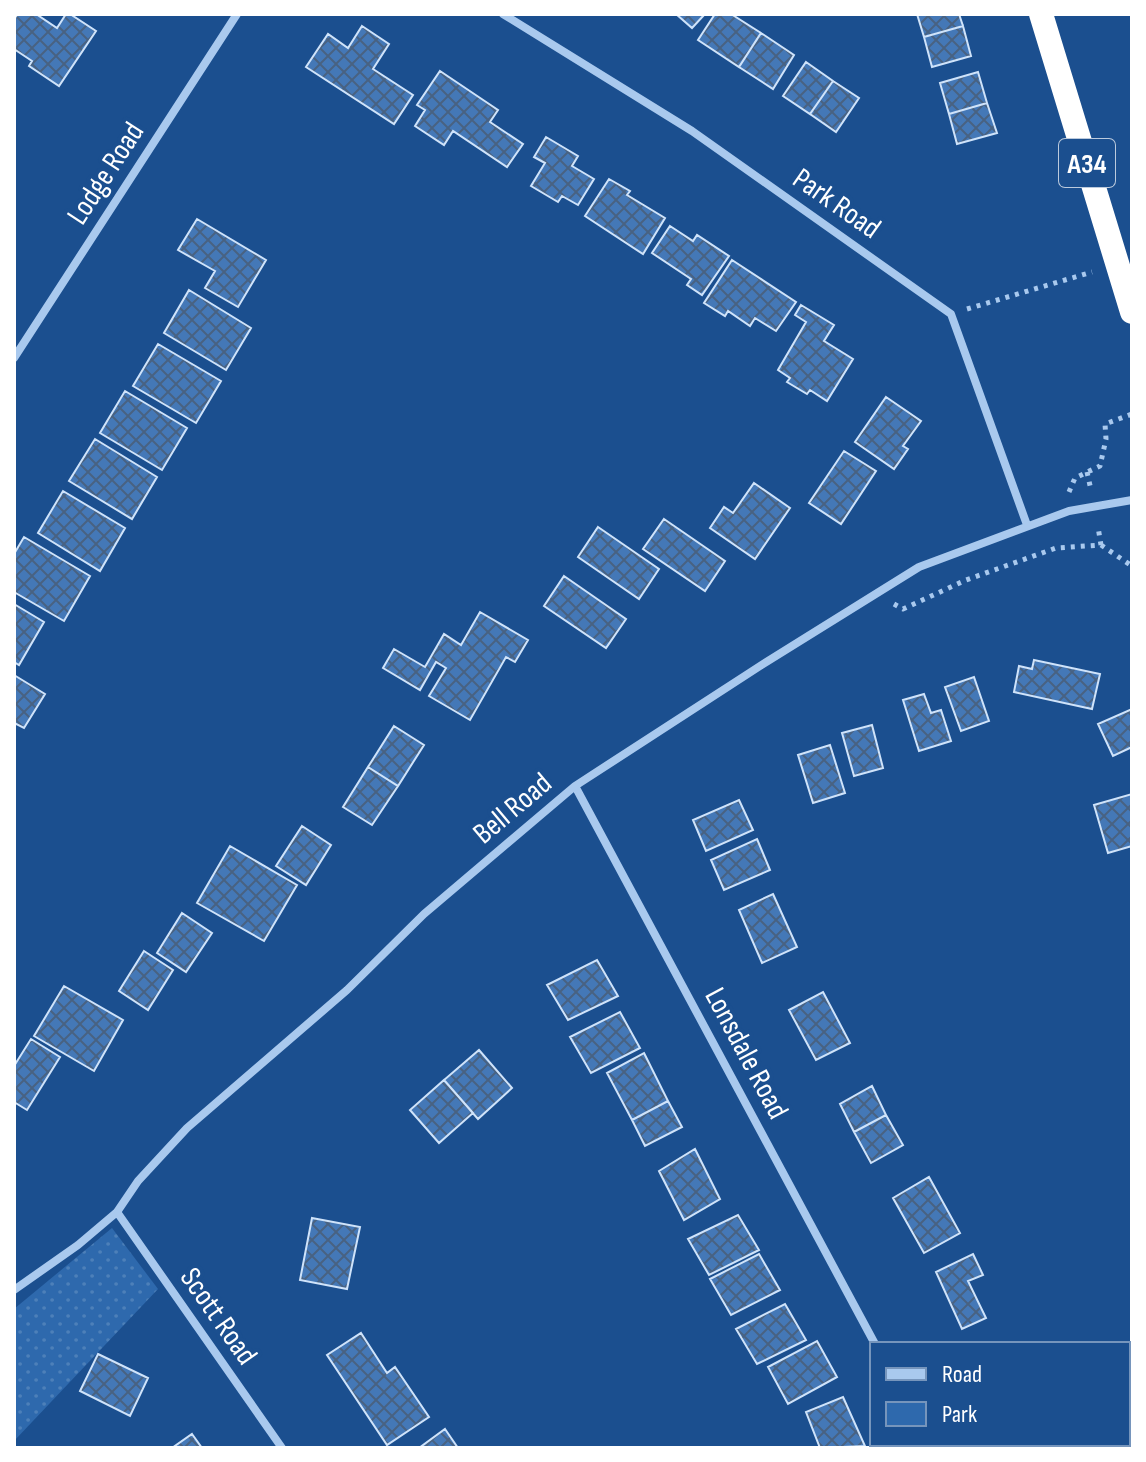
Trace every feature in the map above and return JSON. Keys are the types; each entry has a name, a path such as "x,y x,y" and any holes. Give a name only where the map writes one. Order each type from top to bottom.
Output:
{"highway":[{"name":"A34","path":"1041,14 1132,312"}],"street":[{"name":"Lodge Road","path":"14,358 237,14"},
{"name":"Park Road","path":"503,14 692,131 951,314"},
{"path":"951,314 1027,525"},
{"name":"Bell Road","path":"14,1290 78,1245 117,1212 138,1181 187,1128 347,990 424,914 575,786 919,567 1027,525 1094,506 1132,500"},
{"name":"Lonsdale Road","path":"575,786 874,1342"},
{"name":"Scott Road","path":"117,1212 282,1448"}],"path":[{"path":"951,314 1118,265"},
{"path":"1059,515 1075,478 1100,466 1106,439 1105,424 1132,414"},
{"path":"1087,472 1101,545"},
{"path":"876,593 903,609 966,580 1056,548 1101,545 1132,566"}],"green space":[{"path":"112,1228 158,1289 14,1441 14,1309"}],"building":[{"path":"18,14 36,14 57,28 66,14 70,14 96,31 59,86 29,66 32,61 14,49 14,19"},
{"path":"676,14 705,14 692,28"},
{"path":"715,14 731,14 761,33 739,67 698,40"},
{"path":"917,14 959,14 963,26 924,37"},
{"path":"362,26 389,44 373,69 413,95 394,124 306,67 328,34 348,48"},
{"path":"963,26 971,56 932,67 924,37"},
{"path":"761,33 794,55 773,89 739,67"},
{"path":"806,62 833,81 810,114 783,96"},
{"path":"440,71 498,110 490,122 523,144 507,167 453,131 444,145 415,126 425,110 417,105"},
{"path":"978,72 987,103 949,114 940,83"},
{"path":"833,81 859,98 836,132 810,114"},
{"path":"987,103 997,133 957,144 949,114"},
{"path":"546,137 578,156 572,166 594,179 578,205 562,196 558,202 531,186 545,163 534,157"},
{"path":"609,179 630,191 627,195 665,218 643,254 585,216"},
{"path":"197,219 266,260 238,307 205,288 215,271 178,250"},
{"path":"670,226 693,241 697,235 729,256 702,295 687,285 691,279 652,253"},
{"path":"732,260 796,302 776,331 755,318 750,326 728,311 725,316 704,303"},
{"path":"189,290 251,328 226,370 164,333"},
{"path":"801,305 834,325 824,341 853,359 827,401 810,390 807,394 787,382 790,378 778,370 806,322 795,315"},
{"path":"158,344 221,381 196,423 133,386"},
{"path":"125,391 187,428 162,470 100,433"},
{"path":"886,397 921,421 903,446 908,449 894,469 855,442"},
{"path":"95,439 157,477 132,519 69,481"},
{"path":"844,451 876,471 841,524 809,503"},
{"path":"754,483 790,508 755,559 710,528 724,507 733,513"},
{"path":"63,491 125,528 100,571 38,533"},
{"path":"664,519 725,561 705,591 643,549"},
{"path":"598,527 659,569 639,599 578,557"},
{"path":"24,537 90,576 64,621 14,592 14,554"},
{"path":"564,576 626,619 606,648 544,606"},
{"path":"14,604 44,622 19,665 14,662"},
{"path":"480,612 528,640 515,662 506,657 470,720 429,696 446,668 436,662 420,690 383,668 394,649 425,667 444,634 461,645"},
{"path":"1034,660 1100,674 1092,709 1014,692 1019,666 1032,669"},
{"path":"14,675 45,694 24,728 14,723"},
{"path":"974,677 989,721 961,731 945,687"},
{"path":"924,694 931,713 941,710 951,741 919,751 903,700"},
{"path":"1132,709 1132,747 1113,756 1098,724"},
{"path":"872,725 883,768 854,776 842,733"},
{"path":"394,726 424,745 398,786 368,767"},
{"path":"830,745 845,793 813,803 798,755"},
{"path":"368,767 398,786 372,825 343,807"},
{"path":"1132,794 1132,846 1108,853 1094,805"},
{"path":"739,800 753,830 706,851 693,820"},
{"path":"302,826 331,845 306,885 276,866"},
{"path":"757,839 770,870 724,890 711,860"},
{"path":"230,846 297,885 264,941 197,903"},
{"path":"773,894 797,947 762,963 739,910"},
{"path":"182,913 212,933 186,972 157,953"},
{"path":"144,951 173,970 148,1010 119,991"},
{"path":"597,960 618,996 568,1020 547,985"},
{"path":"64,986 123,1020 94,1071 34,1036"},
{"path":"823,992 850,1043 816,1060 789,1010"},
{"path":"620,1012 640,1048 591,1073 570,1037"},
{"path":"31,1039 60,1057 27,1110 14,1102 14,1066"},
{"path":"479,1050 512,1088 478,1119 444,1080"},
{"path":"644,1053 668,1101 632,1120 607,1073"},
{"path":"444,1080 473,1113 439,1143 410,1110"},
{"path":"872,1086 886,1115 854,1132 840,1104"},
{"path":"668,1101 682,1127 645,1146 632,1120"},
{"path":"886,1115 903,1145 871,1163 854,1132"},
{"path":"695,1149 720,1199 684,1220 659,1171"},
{"path":"929,1177 960,1233 924,1253 893,1198"},
{"path":"738,1215 759,1250 709,1275 688,1239"},
{"path":"312,1218 360,1227 347,1289 300,1280"},
{"path":"759,1254 780,1290 731,1315 710,1279"},
{"path":"973,1254 983,1275 968,1281 986,1318 962,1329 936,1272"},
{"path":"785,1304 806,1340 757,1364 736,1329"},
{"path":"361,1333 387,1373 395,1367 429,1417 387,1445 327,1355"},
{"path":"817,1341 837,1377 788,1404 768,1367"},
{"path":"98,1354 148,1378 130,1416 80,1391"},
{"path":"843,1397 865,1446 820,1448 806,1412"},
{"path":"445,1429 458,1448 419,1448"},
{"path":"192,1434 202,1448 172,1448"}]}
